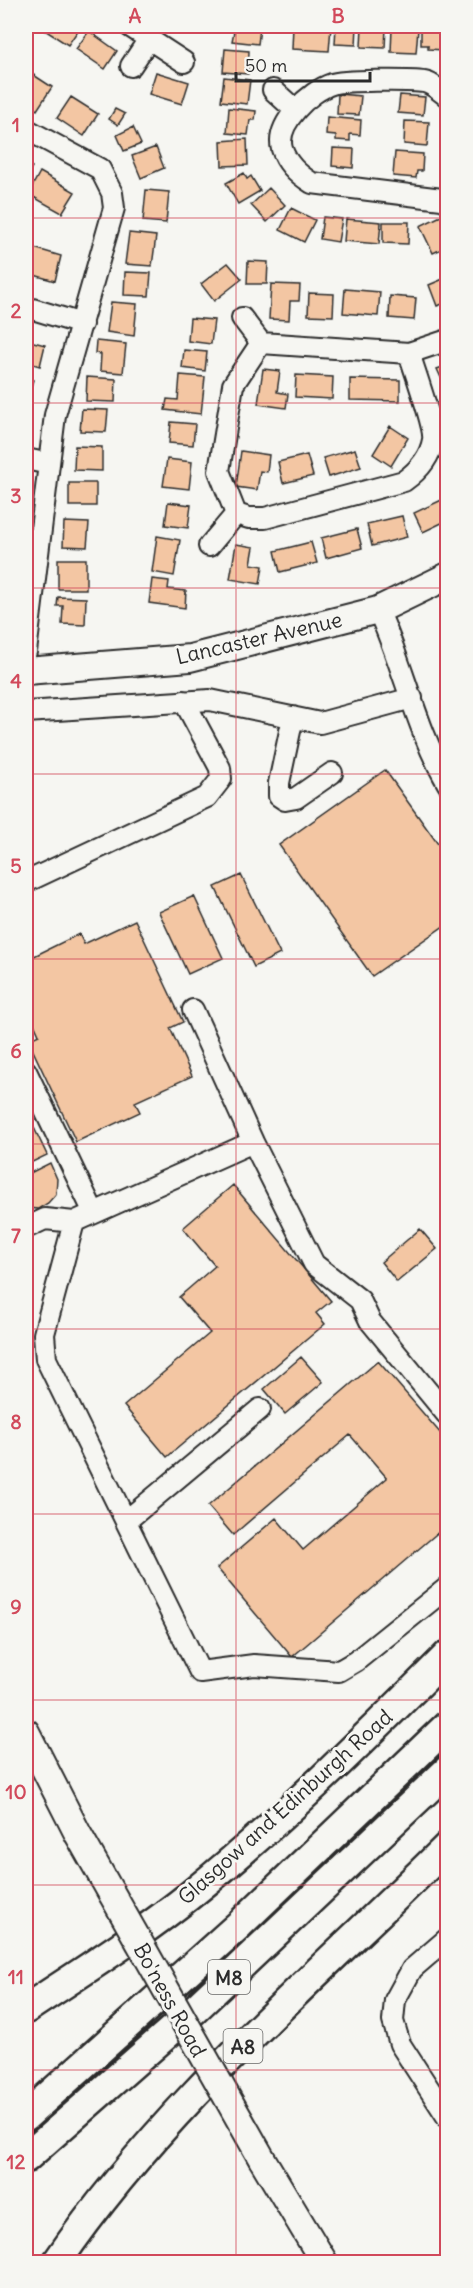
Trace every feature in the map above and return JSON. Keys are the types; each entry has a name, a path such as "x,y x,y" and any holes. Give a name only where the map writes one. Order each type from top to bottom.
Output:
{"highway":[{"name":"Glasgow and Edinburgh Road","path":"26,2009 144,1931 194,1892 309,1791 447,1655"},
{"name":"M8","path":"26,2115 240,1924 447,1725"},
{"name":"M8","path":"26,2158 192,2012 447,1770"},
{"name":"A8","path":"57,2262 104,2198 200,2089 447,1846"}],"main road":[{"name":"Lancaster Avenue","path":"26,671 190,658 378,610 447,576"},
{"name":"Bo'ness Road","path":"26,1732 78,1834 262,2159 324,2262"}],"street":[{"path":"129,26 184,62"},
{"path":"131,66 149,39"},
{"path":"446,196 312,183 299,175 288,162 281,147 287,122 295,110 311,95 333,83 427,82 447,97"},
{"path":"273,90 295,110"},
{"path":"26,129 100,169 112,193 114,208 55,415 49,465 31,558 26,652"},
{"path":"26,307 82,324"},
{"path":"242,318 261,344"},
{"path":"261,344 409,353 447,340"},
{"path":"236,514 219,471 233,385 261,344"},
{"path":"236,514 249,518 265,518 404,481 416,472 428,456 434,438 409,353"},
{"path":"26,459 49,465"},
{"path":"209,546 236,514"},
{"path":"378,610 412,698 430,753 447,784"},
{"path":"26,712 210,699 320,723 412,698"},
{"path":"26,882 207,797 221,779 220,768 184,701"},
{"path":"293,717 279,783 279,796 285,800 296,798 332,773"},
{"path":"192,1010 253,1142 314,1264 360,1300 370,1321 447,1416"},
{"path":"26,1071 94,1213"},
{"path":"26,1228 45,1219 74,1222 253,1142"},
{"path":"74,1222 44,1334 46,1359 200,1672 254,1665 339,1671 356,1661 447,1587"},
{"path":"126,1521 260,1409"},
{"path":"447,1938 412,1969 395,2000 393,2021 400,2044 447,2118"}],"building":[{"path":"45,26 81,26 68,45 43,29"},
{"path":"165,26 179,26 174,32"},
{"path":"235,26 260,28 258,44 232,41"},
{"path":"293,26 331,27 329,51 292,49"},
{"path":"336,26 357,26 356,45 335,44"},
{"path":"362,26 386,27 385,48 361,47"},
{"path":"392,28 418,29 416,53 391,52"},
{"path":"421,28 445,29 444,50 428,49 428,45 421,45"},
{"path":"89,31 117,51 105,69 76,49"},
{"path":"225,49 249,51 248,74 223,72"},
{"path":"26,70 52,87 37,110 26,103"},
{"path":"156,72 189,82 182,104 149,94"},
{"path":"224,77 250,80 247,104 221,101"},
{"path":"338,94 361,96 359,115 337,114"},
{"path":"400,95 425,97 423,115 398,113"},
{"path":"71,97 98,114 84,136 57,118"},
{"path":"229,108 256,111 255,120 250,120 248,135 227,133"},
{"path":"115,109 125,114 118,125 109,119"},
{"path":"327,117 361,120 360,135 350,134 350,141 336,140 336,136 326,135"},
{"path":"405,121 429,122 427,146 404,144"},
{"path":"133,127 141,144 124,151 117,135"},
{"path":"247,139 248,165 222,166 221,141"},
{"path":"156,147 164,168 141,178 132,156"},
{"path":"333,148 354,149 353,168 332,166"},
{"path":"395,152 423,154 422,171 417,171 416,178 393,176"},
{"path":"26,163 32,167 26,176"},
{"path":"40,172 75,192 62,213 28,194"},
{"path":"244,173 247,179 251,176 260,191 238,204 226,183"},
{"path":"269,188 285,205 267,222 251,205"},
{"path":"146,190 169,192 166,223 143,221"},
{"path":"291,208 315,220 304,242 280,230"},
{"path":"445,214 448,246 433,253 420,226"},
{"path":"323,217 342,219 338,242 320,239"},
{"path":"346,219 381,222 379,244 344,241"},
{"path":"383,222 409,222 408,244 383,243"},
{"path":"129,233 156,236 152,266 125,264"},
{"path":"34,248 61,256 55,281 27,273"},
{"path":"248,261 268,262 267,284 247,284"},
{"path":"228,263 242,279 214,301 201,284"},
{"path":"125,272 151,273 149,296 124,295"},
{"path":"448,277 448,302 437,306 429,285"},
{"path":"271,284 300,285 299,301 290,301 289,320 269,319"},
{"path":"345,289 380,292 378,316 343,313"},
{"path":"309,293 334,294 333,316 308,315"},
{"path":"390,296 416,298 414,320 389,318"},
{"path":"111,302 137,304 134,336 107,332"},
{"path":"190,318 214,320 211,344 188,341"},
{"path":"26,340 45,345 40,366 26,362"},
{"path":"96,341 126,344 123,373 100,371 101,354 95,353"},
{"path":"184,350 207,352 205,371 182,368"},
{"path":"448,365 448,393 437,369"},
{"path":"263,369 280,371 277,392 288,394 286,408 258,404"},
{"path":"180,375 205,377 201,414 165,410 167,399 178,400"},
{"path":"296,375 333,377 332,399 295,397"},
{"path":"26,377 33,380 27,400 26,400"},
{"path":"87,377 116,379 115,402 86,401"},
{"path":"350,379 400,380 400,401 350,400"},
{"path":"82,409 108,410 106,432 80,431"},
{"path":"171,422 195,424 193,445 169,443"},
{"path":"390,426 408,438 391,466 373,454"},
{"path":"75,446 102,447 102,471 74,470"},
{"path":"355,449 361,467 329,477 323,458"},
{"path":"241,451 269,455 267,472 260,471 257,490 236,487"},
{"path":"307,455 313,476 283,483 278,462"},
{"path":"167,459 192,462 189,489 163,486"},
{"path":"69,483 96,483 96,506 69,506"},
{"path":"448,497 448,520 423,532 414,513"},
{"path":"168,502 191,505 188,528 165,525"},
{"path":"402,516 407,537 372,546 367,524"},
{"path":"64,522 89,523 87,547 63,546"},
{"path":"357,529 362,548 326,558 321,538"},
{"path":"157,536 180,540 174,576 152,572"},
{"path":"311,542 317,563 280,572 275,551"},
{"path":"236,544 254,547 251,564 263,566 260,584 230,579"},
{"path":"58,559 86,559 86,589 58,589"},
{"path":"152,579 169,581 168,589 186,591 185,608 149,603"},
{"path":"58,597 86,598 85,625 62,624 63,606 57,606"},
{"path":"385,770 448,858 448,923 372,976 279,845"},
{"path":"241,875 280,954 254,967 215,887"},
{"path":"194,896 223,958 188,974 159,912"},
{"path":"135,920 183,1022 170,1028 192,1076 135,1102 140,1112 76,1142 28,1040 39,1035 26,1006 26,960 79,934 84,944"},
{"path":"26,1111 47,1155 26,1165"},
{"path":"50,1163 57,1179 56,1194 38,1209 26,1208 26,1175"},
{"path":"233,1185 331,1301 316,1313 325,1324 167,1457 124,1406 210,1333 179,1297 215,1266 183,1228"},
{"path":"420,1229 437,1249 397,1282 381,1262"},
{"path":"301,1357 323,1382 285,1414 264,1389"},
{"path":"378,1361 448,1442 448,1524 292,1657 217,1568 276,1518 303,1550 387,1478 350,1435 233,1535 208,1506"}]}
